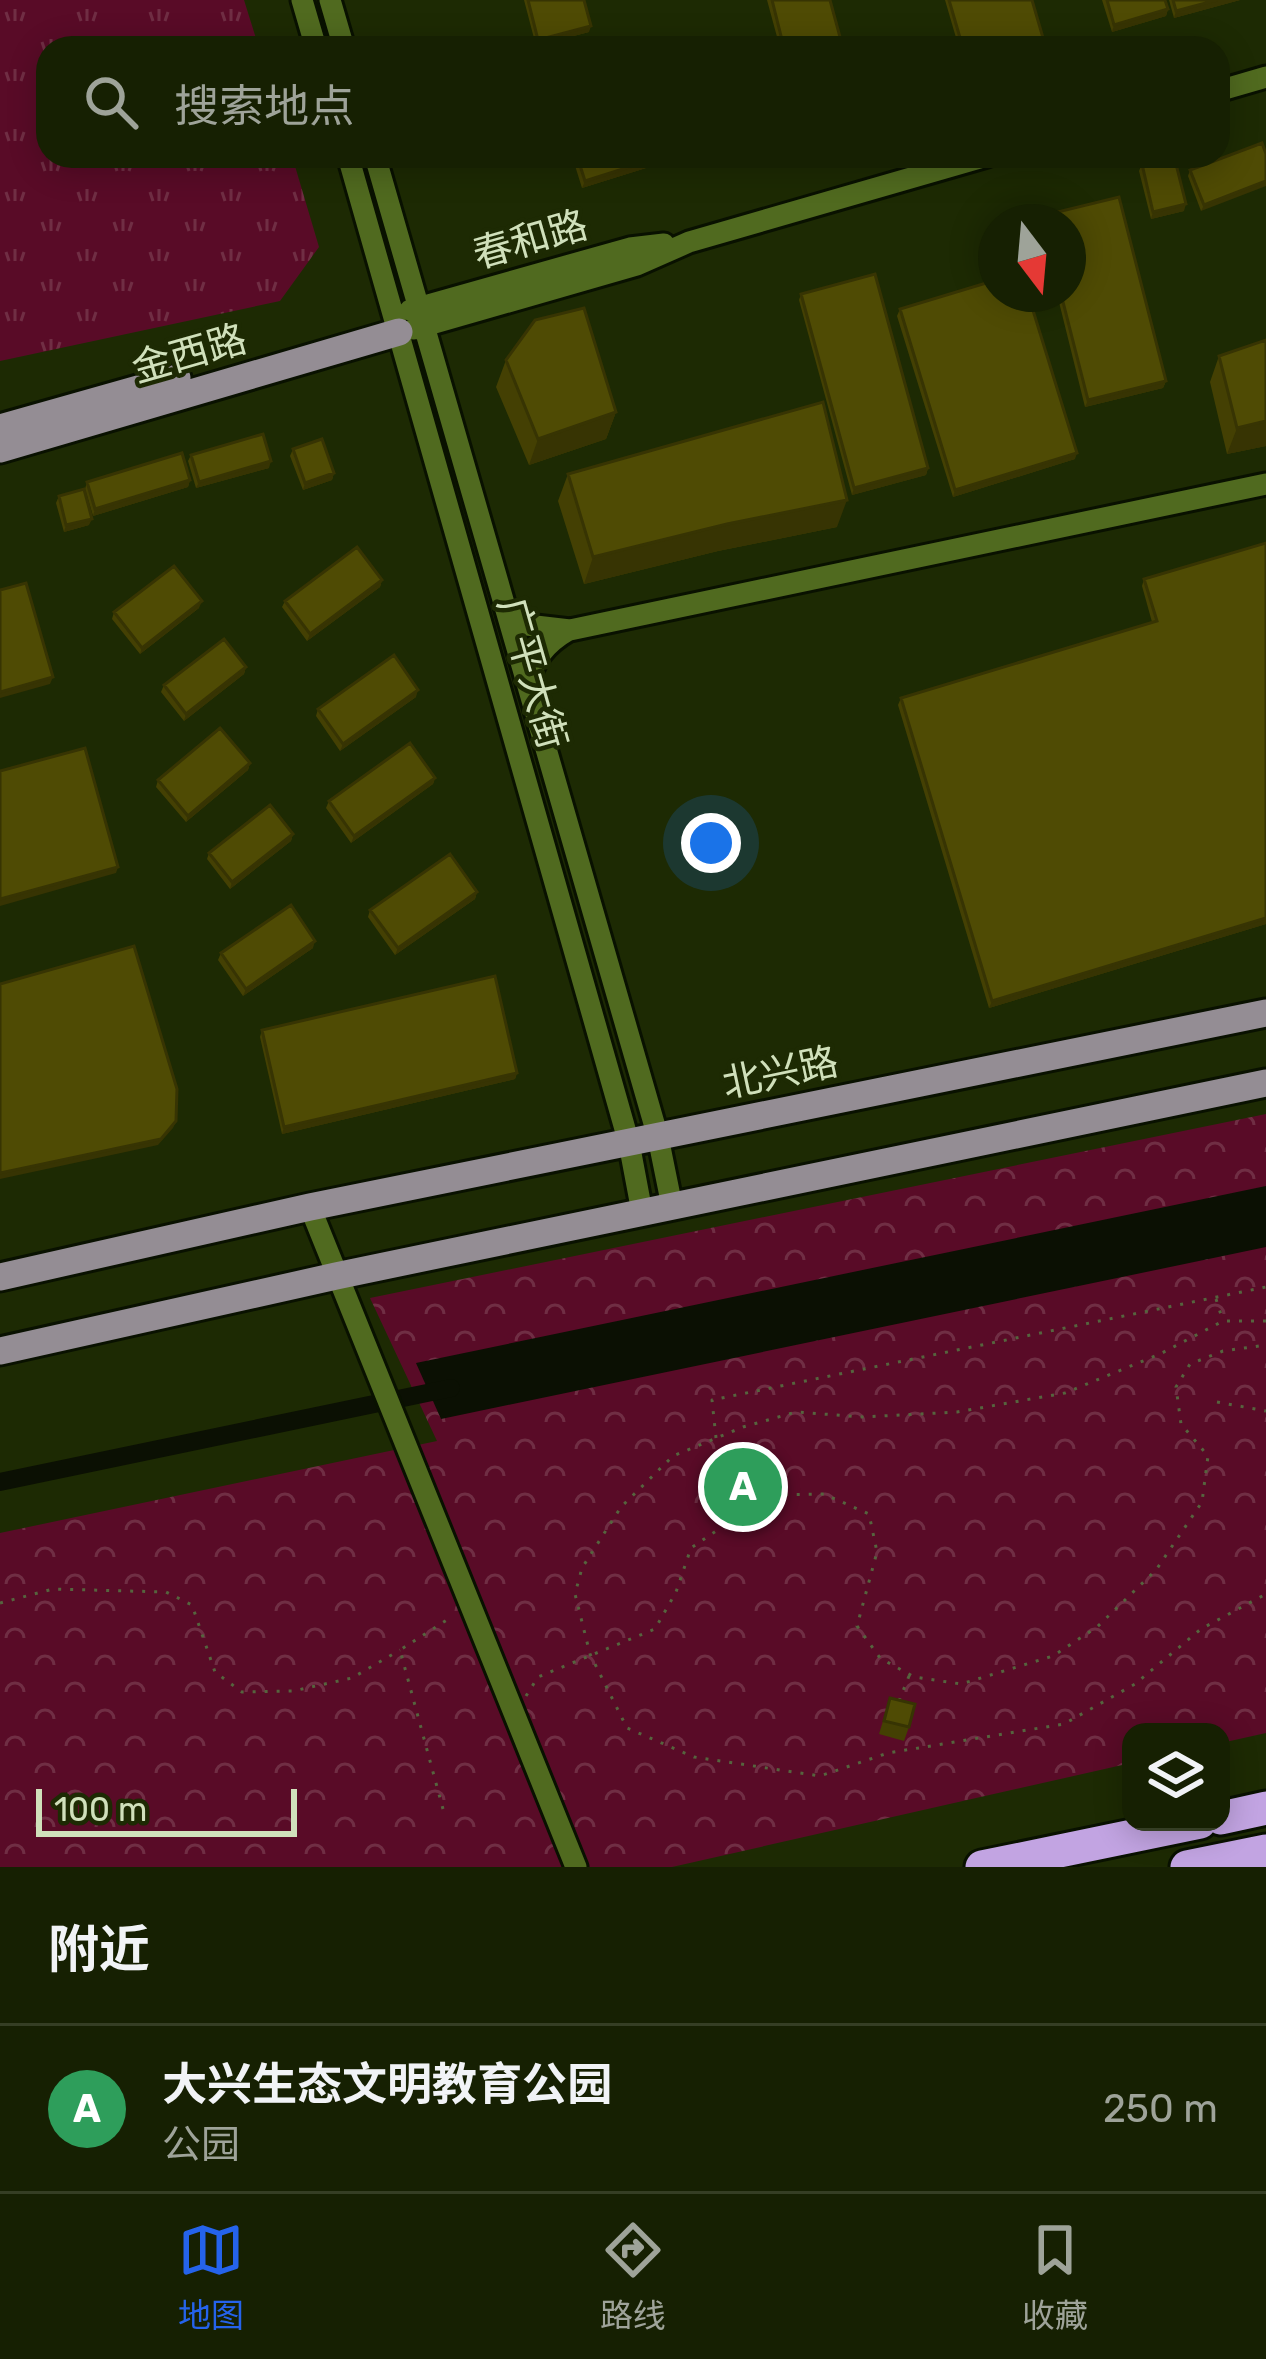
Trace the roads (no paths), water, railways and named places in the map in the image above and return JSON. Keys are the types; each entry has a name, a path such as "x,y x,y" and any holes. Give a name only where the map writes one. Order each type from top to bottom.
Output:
{"highway":[{"path":"1230,1816 1266,1808"},
{"path":"982,1867 1156,1831"},
{"path":"1187,1867 1266,1851"}],"main road":[{"name":"金西路","path":"0,428 409,320"},
{"name":"金西路","path":"0,448 409,320"},
{"name":"北兴路","path":"0,1277 310,1207 1266,1013"},
{"path":"0,1351 336,1276 1266,1083"}],"street":[{"path":"302,0 312,36"},
{"path":"330,0 340,36"},
{"path":"1230,88 1266,77"},
{"name":"广平大街","path":"352,168 506,608 658,1137 673,1205"},
{"name":"广平大街","path":"377,168 409,320 629,1143 642,1212"},
{"name":"春和路","path":"409,320 630,248 689,242 945,168"},
{"path":"530,691 530,675 539,657 550,640 569,630 1266,484"},
{"path":"506,608 527,625 569,630"},
{"path":"310,1207 576,1867"}],"waterway":[{"path":"0,1482 451,1388"}],"place":[{"name":"大兴生态文明教育公园","path":"743,1487"}]}
